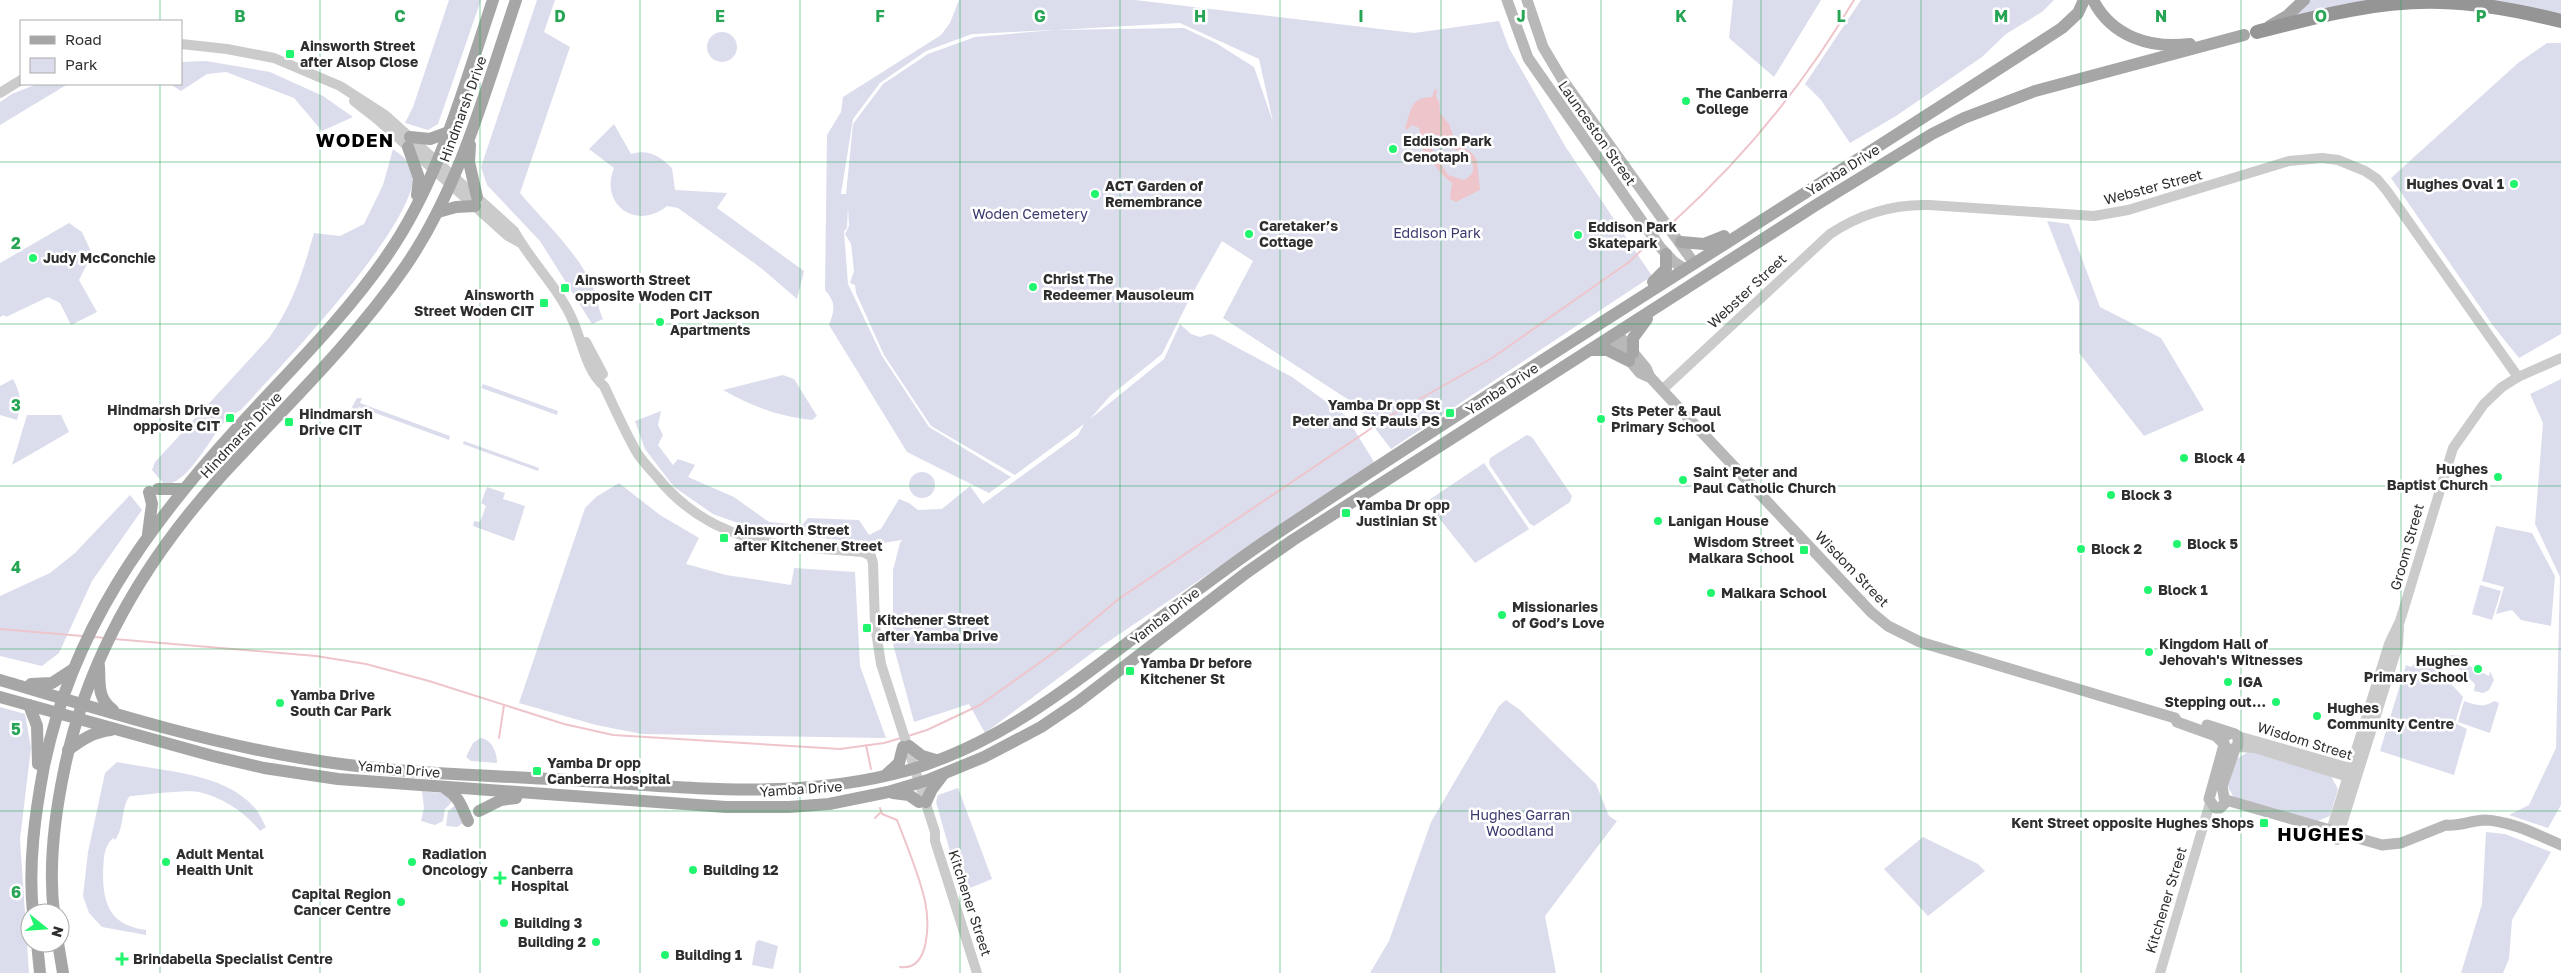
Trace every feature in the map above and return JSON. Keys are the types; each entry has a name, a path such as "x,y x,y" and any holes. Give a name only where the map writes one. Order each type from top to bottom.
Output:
{"highway":[{"path":"2251,34 2341,11 2411,2 2475,4 2561,21"}],"main road":[{"name":"Hindmarsh Drive","path":"33,903 32,845 49,743 72,670 93,623 116,582 184,489 354,299 388,254 413,212 436,165 449,132 493,0"},
{"name":"Hindmarsh Drive","path":"54,903 54,836 68,750 100,655 114,626 142,578 187,518 222,475 284,410 368,315 406,266 438,212 452,180 470,135 516,0"},
{"name":"Launceston Street","path":"1507,0 1528,58 1663,250 1689,266"},
{"name":"Launceston Street","path":"1527,0 1543,47 1562,79 1678,238 1689,266"},
{"name":"Yamba Drive","path":"4,681 236,745 304,759 371,767 755,791 823,787 913,769 970,747 1050,701 1195,591 1265,541 1689,266 2062,28 2078,14 2084,0"},
{"path":"2093,0 2103,16 2129,37 2151,44 2184,45 2251,34 2282,19 2304,0"},
{"name":"Yamba Drive","path":"0,697 172,745 264,768 338,779 446,788 762,808 829,804 917,784 1009,745 1054,718 1246,573 1294,540 1898,153 1964,118 2035,91 2251,34"},
{"path":"413,212 419,178 409,142 430,139 449,132"},
{"path":"438,212 476,201 469,162 470,135"},
{"path":"1678,238 1694,245 1713,242 1740,227 1761,220"},
{"path":"1630,304 1643,289 1663,274 1666,269 1663,250"},
{"path":"1689,266 1700,280"},
{"path":"1590,350 1607,350 1631,357 1633,338 1661,304"},
{"path":"1604,321 1613,336"},
{"name":"Wisdom Street","path":"1613,336 1631,357 1646,368 1651,378 1662,390 1871,612 1888,626 1920,642 2175,718 2178,722 2231,742"},
{"path":"148,536 154,490 184,489"},
{"path":"100,655 100,696 104,704 115,712"},
{"path":"4,681 45,685 52,683 72,670"},
{"path":"29,705 37,726 38,771 41,784"},
{"path":"68,750 98,731 119,729"},
{"path":"885,776 895,769 899,763 904,740 922,756 936,760"},
{"name":"Kitchener Street","path":"2219,801 2231,742"},
{"path":"888,792 909,795 923,802 944,774"},
{"path":"446,788 454,793 468,822"},
{"path":"479,811 501,800 530,798 538,794"},
{"path":"2219,801 2334,836 2372,850 2388,851 2452,826 2486,820 2515,826 2561,845"},
{"path":"37,953 40,973"},
{"path":"60,953 63,973"}],"street":[{"path":"182,44 227,48 274,58 334,85 337,91 409,142 476,201"},
{"path":"0,93 20,81"},
{"name":"Webster Street","path":"1662,390 1830,234 1847,222 1871,213 1920,204 2094,216 2128,210 2289,161 2322,158 2352,164 2377,179 2400,208 2518,377"},
{"name":"Kitchener Street","path":"476,201 508,236 521,244 551,283 603,374 604,386 636,452 668,491 702,519 734,534 762,542 864,552 871,556 873,563 874,625 881,664 917,784 935,832 935,841 977,973"},
{"name":"Groom Street","path":"2334,836 2389,644 2400,621 2453,448 2484,404 2518,377 2561,358"},
{"name":"Wisdom Street","path":"2231,742 2352,773"},
{"name":"Kitchener Street","path":"2160,973 2201,836 2219,801"}],"green space":[{"path":"449,0 481,0 438,124 428,130 405,123 413,107"},
{"path":"537,0 555,0 544,32 570,47 520,193 570,250 587,275 594,289 603,319 592,324 540,241 487,185 481,167"},
{"path":"959,0 1135,0 1414,33 1499,21 1509,48 1565,146 1652,276 1391,449 1358,406 1223,318 1253,261 1222,241 1191,296 1162,354 1110,396 1090,419 1164,359 1180,324 1191,334 1200,337 1210,334 1214,335 1292,377 1346,416 1374,462 1096,650 985,733 969,704 914,722 893,644 893,570 902,540 876,544 760,531 713,514 674,487 645,449 635,421 661,411 658,425 663,435 658,445 673,465 678,459 695,465 688,477 734,497 769,522 802,525 808,518 859,520 869,535 881,529 899,499 909,503 918,510 942,509 970,486 983,504 1078,435 1084,424 1015,475 931,426 884,355 856,293 855,285 850,283 854,271 851,244 845,234 849,226 848,208 847,228 844,231 848,284 882,356 929,427 1011,477 989,493 907,452 829,325 833,303 825,290 827,135 841,112 843,97 941,35 950,23","holes":["1180,23 1259,59 1273,122 1254,67 1216,43 1184,28 1056,30","1054,30 975,37 928,54 883,84 853,124 846,194 841,194 853,119 880,83 926,51 972,34"]},
{"path":"1733,0 1821,0 1774,77 1729,38"},
{"path":"1861,0 2054,0 2042,12 2006,34 1982,57 1896,116 1850,143 1821,100 1805,84"},
{"path":"2306,0 2378,0 2286,20"},
{"path":"2480,0 2561,0 2561,16"},
{"path":"722,32 733,36 737,47 733,58 722,62 711,58 707,47 711,36"},
{"path":"2547,43 2561,43 2561,334 2519,358 2494,327 2391,178 2518,63"},
{"path":"206,61 270,72 323,96 353,117 322,131 294,98 226,72 207,74 181,91 172,85 182,85 182,62"},
{"path":"34,85 66,85 0,125 0,102 12,94"},
{"path":"614,124 631,154 648,153 663,160 672,168 675,190 727,193 717,208 804,271 797,299 761,268 678,208 667,206 655,213 644,216 633,215 616,203 612,193 611,181 614,168 589,149"},
{"path":"393,149 409,164 413,171 413,176 407,199 392,229 342,297 241,410 227,419 190,469 173,483 164,484 152,470 155,462 269,338 291,300 314,233 340,236 364,224 383,185"},
{"path":"2047,221 2069,224 2100,307 2161,338 2204,410 2144,436 2079,353 2079,302"},
{"path":"69,223 82,232 92,254 79,280 97,312 71,325 60,303 48,297 6,317 4,315 0,317 0,263"},
{"path":"783,375 794,379 817,416 812,420 766,410 723,390"},
{"path":"13,379 20,399 17,420 0,415 0,386"},
{"path":"2561,379 2561,805 2548,828 2509,815 2529,805 2556,748 2560,577 2535,524 2543,423 2530,394"},
{"path":"483,384 558,411 557,415 481,388"},
{"path":"357,398 362,398 360,403 450,436 449,440 359,407 355,412 352,407"},
{"path":"27,415 61,415 69,432 12,465"},
{"path":"1527,435 1532,437 1572,496 1570,502 1534,526 1530,524 1489,464 1490,458"},
{"path":"464,441 539,468 538,471 463,444"},
{"path":"1484,463 1529,529 1475,563 1426,502"},
{"path":"922,472 931,476 935,485 931,494 922,498 913,494 909,485 913,476"},
{"path":"619,483 660,515 699,538 686,564 726,575 791,585 794,568 855,572 860,666 886,738 642,734 596,725 519,703 585,508 596,497"},
{"path":"487,487 505,493 503,499 525,506 514,541 473,526 474,521 480,522 486,506 481,503"},
{"path":"130,495 142,510 92,581 59,653 42,666 0,656 0,596 50,573 75,553"},
{"path":"2496,526 2532,533 2555,576 2551,626 2521,620 2512,610 2496,614 2504,587 2482,581"},
{"path":"2480,585 2501,591 2492,620 2472,614"},
{"path":"2425,655 2463,697 2455,723 2467,729 2454,775 2380,751 2406,665 2411,667"},
{"path":"2451,655 2464,656 2464,663 2489,676 2490,671 2494,680 2489,690 2483,693 2474,691 2475,684 2450,660 2449,665 2447,664 2447,658"},
{"name":"Hughes Garran Woodland","path":"1506,700 1520,710 1596,784 1609,816 1617,821 1545,916 1556,973 1370,973 1389,941 1431,822 1499,706"},
{"path":"2464,701 2479,705 2487,705 2494,701 2499,703 2490,733 2458,722"},
{"path":"0,707 25,714 31,748 20,839 24,903 20,903 20,953 28,953 29,973 0,973"},
{"path":"480,738 491,744 497,763 471,761 466,757 473,743"},
{"path":"2250,751 2331,776 2338,789 2330,816 2315,822 2234,798 2227,785 2236,759"},
{"path":"117,762 190,775 226,786 241,795 254,807 266,827 260,831 248,818 233,807 217,798 199,792 130,796 125,805 118,835 115,840 113,838 106,850 103,885 107,904 111,912 125,924 146,930 146,935 102,927 89,913 83,896 88,852 105,773"},
{"path":"958,788 992,879 970,888 959,883 936,802 938,795"},
{"path":"422,791 441,793 455,799 445,809 443,821 435,825 421,821 424,808"},
{"path":"457,804 463,823 457,827 446,826 448,811"},
{"path":"2486,832 2505,834 2551,852 2512,920 2509,959 2503,973 2461,973 2482,904"},
{"path":"1923,837 1978,864 1985,871 1928,916 1884,869"},
{"path":"759,940 778,946 773,969 752,965 756,942"}],"shaded area":[{"path":"1435,89 1437,90 1436,97 1439,101 1440,113 1449,124 1456,143 1472,153 1477,160 1480,190 1456,202 1450,199 1452,183 1424,155 1419,128 1412,125 1407,130 1405,128 1415,103 1424,98 1432,97","holes":["1432,134 1443,137 1452,148 1470,158 1473,170 1464,180 1448,175 1427,138"]}],"waterway":[{"path":"1672,223 1724,173 1771,119 1815,61 1854,0"},
{"path":"1657,236 1664,229"},
{"path":"908,736 927,730 980,705 1056,651 1120,598 1388,417 1492,358 1629,262 1651,241"},
{"path":"0,629 82,636"},
{"path":"95,637 105,638"},
{"path":"114,639 316,656 366,664 429,681 564,724 613,735 840,749 884,743 901,738"},
{"path":"499,738 504,705"},
{"path":"866,745 871,769"},
{"path":"880,808 882,814 897,820 920,881 925,901 927,932 923,953 918,961 910,966 900,967"},
{"path":"875,818 880,813"}],"place":[{"name":"Ainsworth Street after Alsop Close","path":"290,54"},
{"name":"The Canberra College","path":"1686,101"},
{"name":"Eddison Park Cenotaph","path":"1393,149"},
{"name":"Hughes Oval 1","path":"2514,184"},
{"name":"ACT Garden of Remembrance","path":"1095,194"},
{"name":"Caretaker’s Cottage","path":"1249,234"},
{"name":"Eddison Park Skatepark","path":"1578,235"},
{"name":"Judy McConchie","path":"33,258"},
{"name":"Christ The Redeemer Mausoleum","path":"1033,287"},
{"name":"Ainsworth Street opposite Woden CIT","path":"565,288"},
{"name":"Ainsworth Street Woden CIT","path":"544,303"},
{"name":"Port Jackson Apartments","path":"660,322"},
{"name":"Yamba Dr opp St Peter and St Pauls PS","path":"1450,413"},
{"name":"Hindmarsh Drive opposite CIT","path":"230,418"},
{"name":"Sts Peter & Paul Primary School","path":"1601,419"},
{"name":"Hindmarsh Drive CIT","path":"289,422"},
{"name":"Block 4","path":"2184,458"},
{"name":"Hughes Baptist Church","path":"2498,477"},
{"name":"Saint Peter and Paul Catholic Church","path":"1683,480"},
{"name":"Block 3","path":"2111,495"},
{"name":"Yamba Dr opp Justinian St","path":"1346,513"},
{"name":"Lanigan House","path":"1658,521"},
{"name":"Ainsworth Street after Kitchener Street","path":"724,538"},
{"name":"Block 5","path":"2177,544"},
{"name":"Block 2","path":"2081,549"},
{"name":"Wisdom Street Malkara School","path":"1804,550"},
{"name":"Block 1","path":"2148,590"},
{"name":"Malkara School","path":"1711,593"},
{"name":"Missionaries of God’s Love","path":"1502,615"},
{"name":"Kitchener Street after Yamba Drive","path":"867,628"},
{"name":"Kingdom Hall of Jehovah's Witnesses","path":"2149,652"},
{"name":"Hughes Primary School","path":"2478,669"},
{"name":"Yamba Dr before Kitchener St","path":"1130,671"},
{"name":"IGA","path":"2228,682"},
{"name":"Stepping out…","path":"2276,702"},
{"name":"Yamba Drive South Car Park","path":"280,703"},
{"name":"Hughes Community Centre","path":"2317,716"},
{"name":"Yamba Dr opp Canberra Hospital","path":"537,771"},
{"name":"Kent Street opposite Hughes Shops","path":"2264,823"},
{"name":"Adult Mental Health Unit","path":"166,862"},
{"name":"Radiation Oncology","path":"412,862"},
{"name":"Building 12","path":"693,870"},
{"name":"Canberra Hospital","path":"500,878"},
{"name":"Capital Region Cancer Centre","path":"401,902"},
{"name":"Building 3","path":"504,923"},
{"name":"Building 2","path":"596,942"},
{"name":"Building 1","path":"665,955"},
{"name":"Brindabella Specialist Centre","path":"122,959"}],"district":[{"name":"WODEN","path":"355,140"},
{"name":"HUGHES","path":"2321,834"}],"park label":[{"name":"Woden Cemetery","path":"1030,214"},
{"name":"Eddison Park","path":"1437,233"}]}
